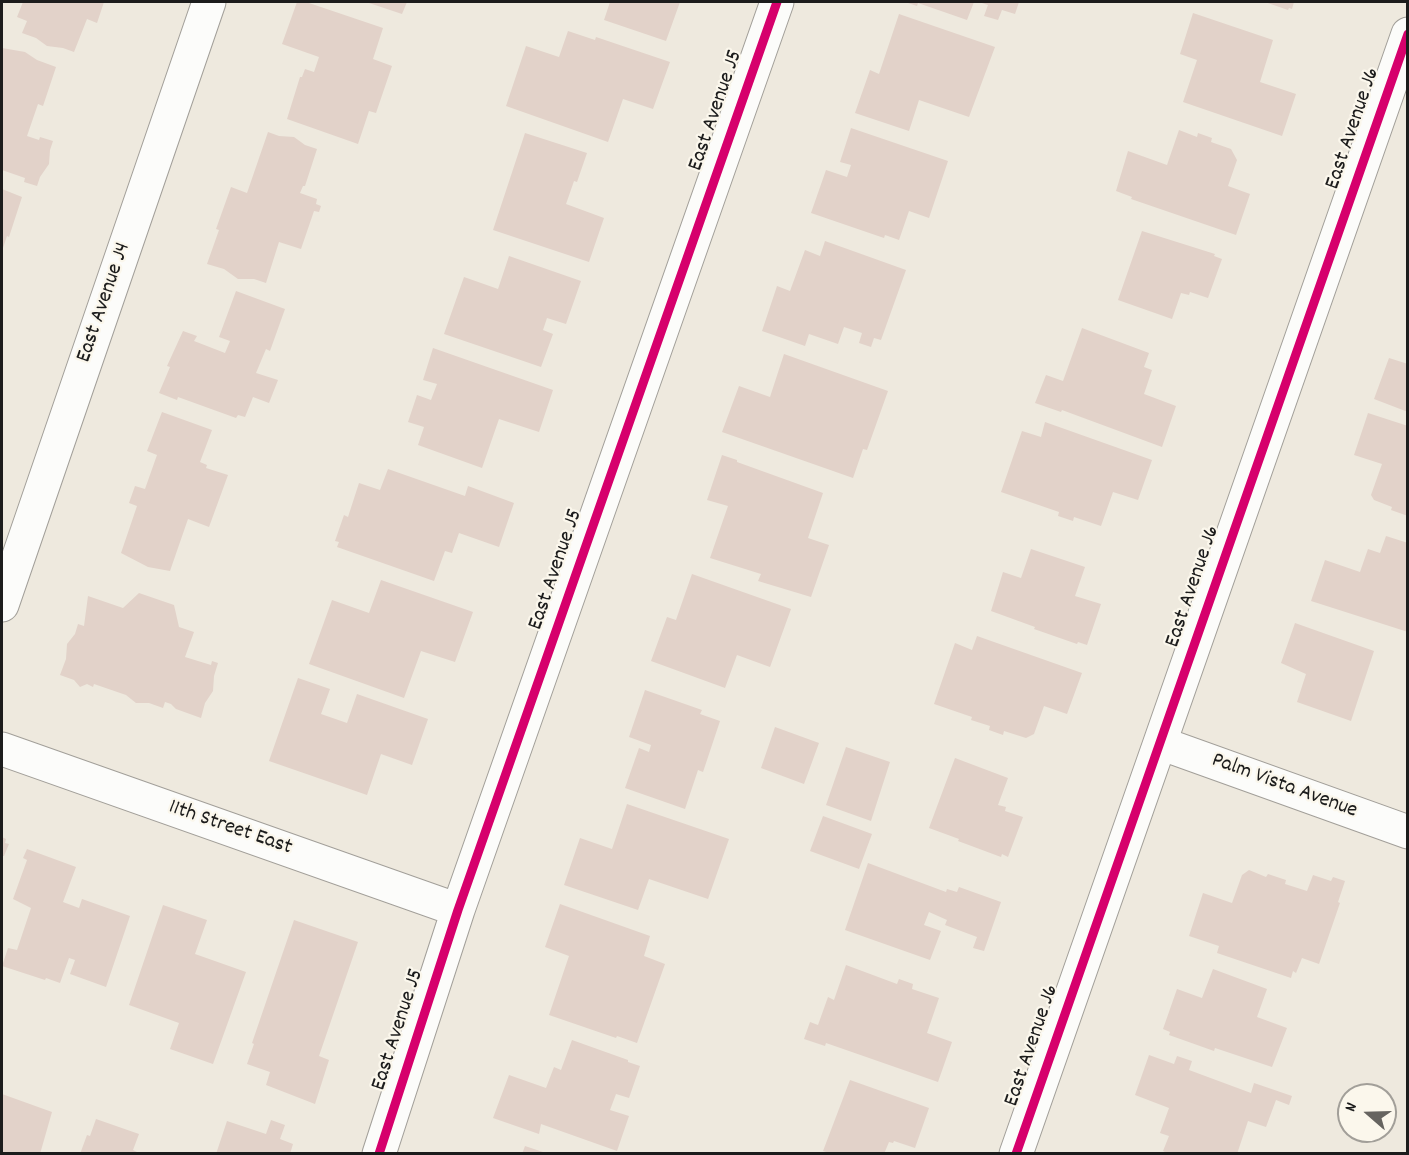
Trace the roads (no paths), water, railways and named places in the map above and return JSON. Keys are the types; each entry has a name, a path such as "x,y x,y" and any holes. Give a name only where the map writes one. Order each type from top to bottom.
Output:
{"street":[{"name":"East Avenue J4","path":"2,605 210,2"},
{"name":"East Avenue J5","path":"379,1154 458,910 777,2"},
{"name":"East Avenue J6","path":"1016,1154 1407,34"},
{"name":"Palm Vista Avenue","path":"1160,743 1407,832"},
{"name":"11th Street East","path":"2,749 458,910"}]}
